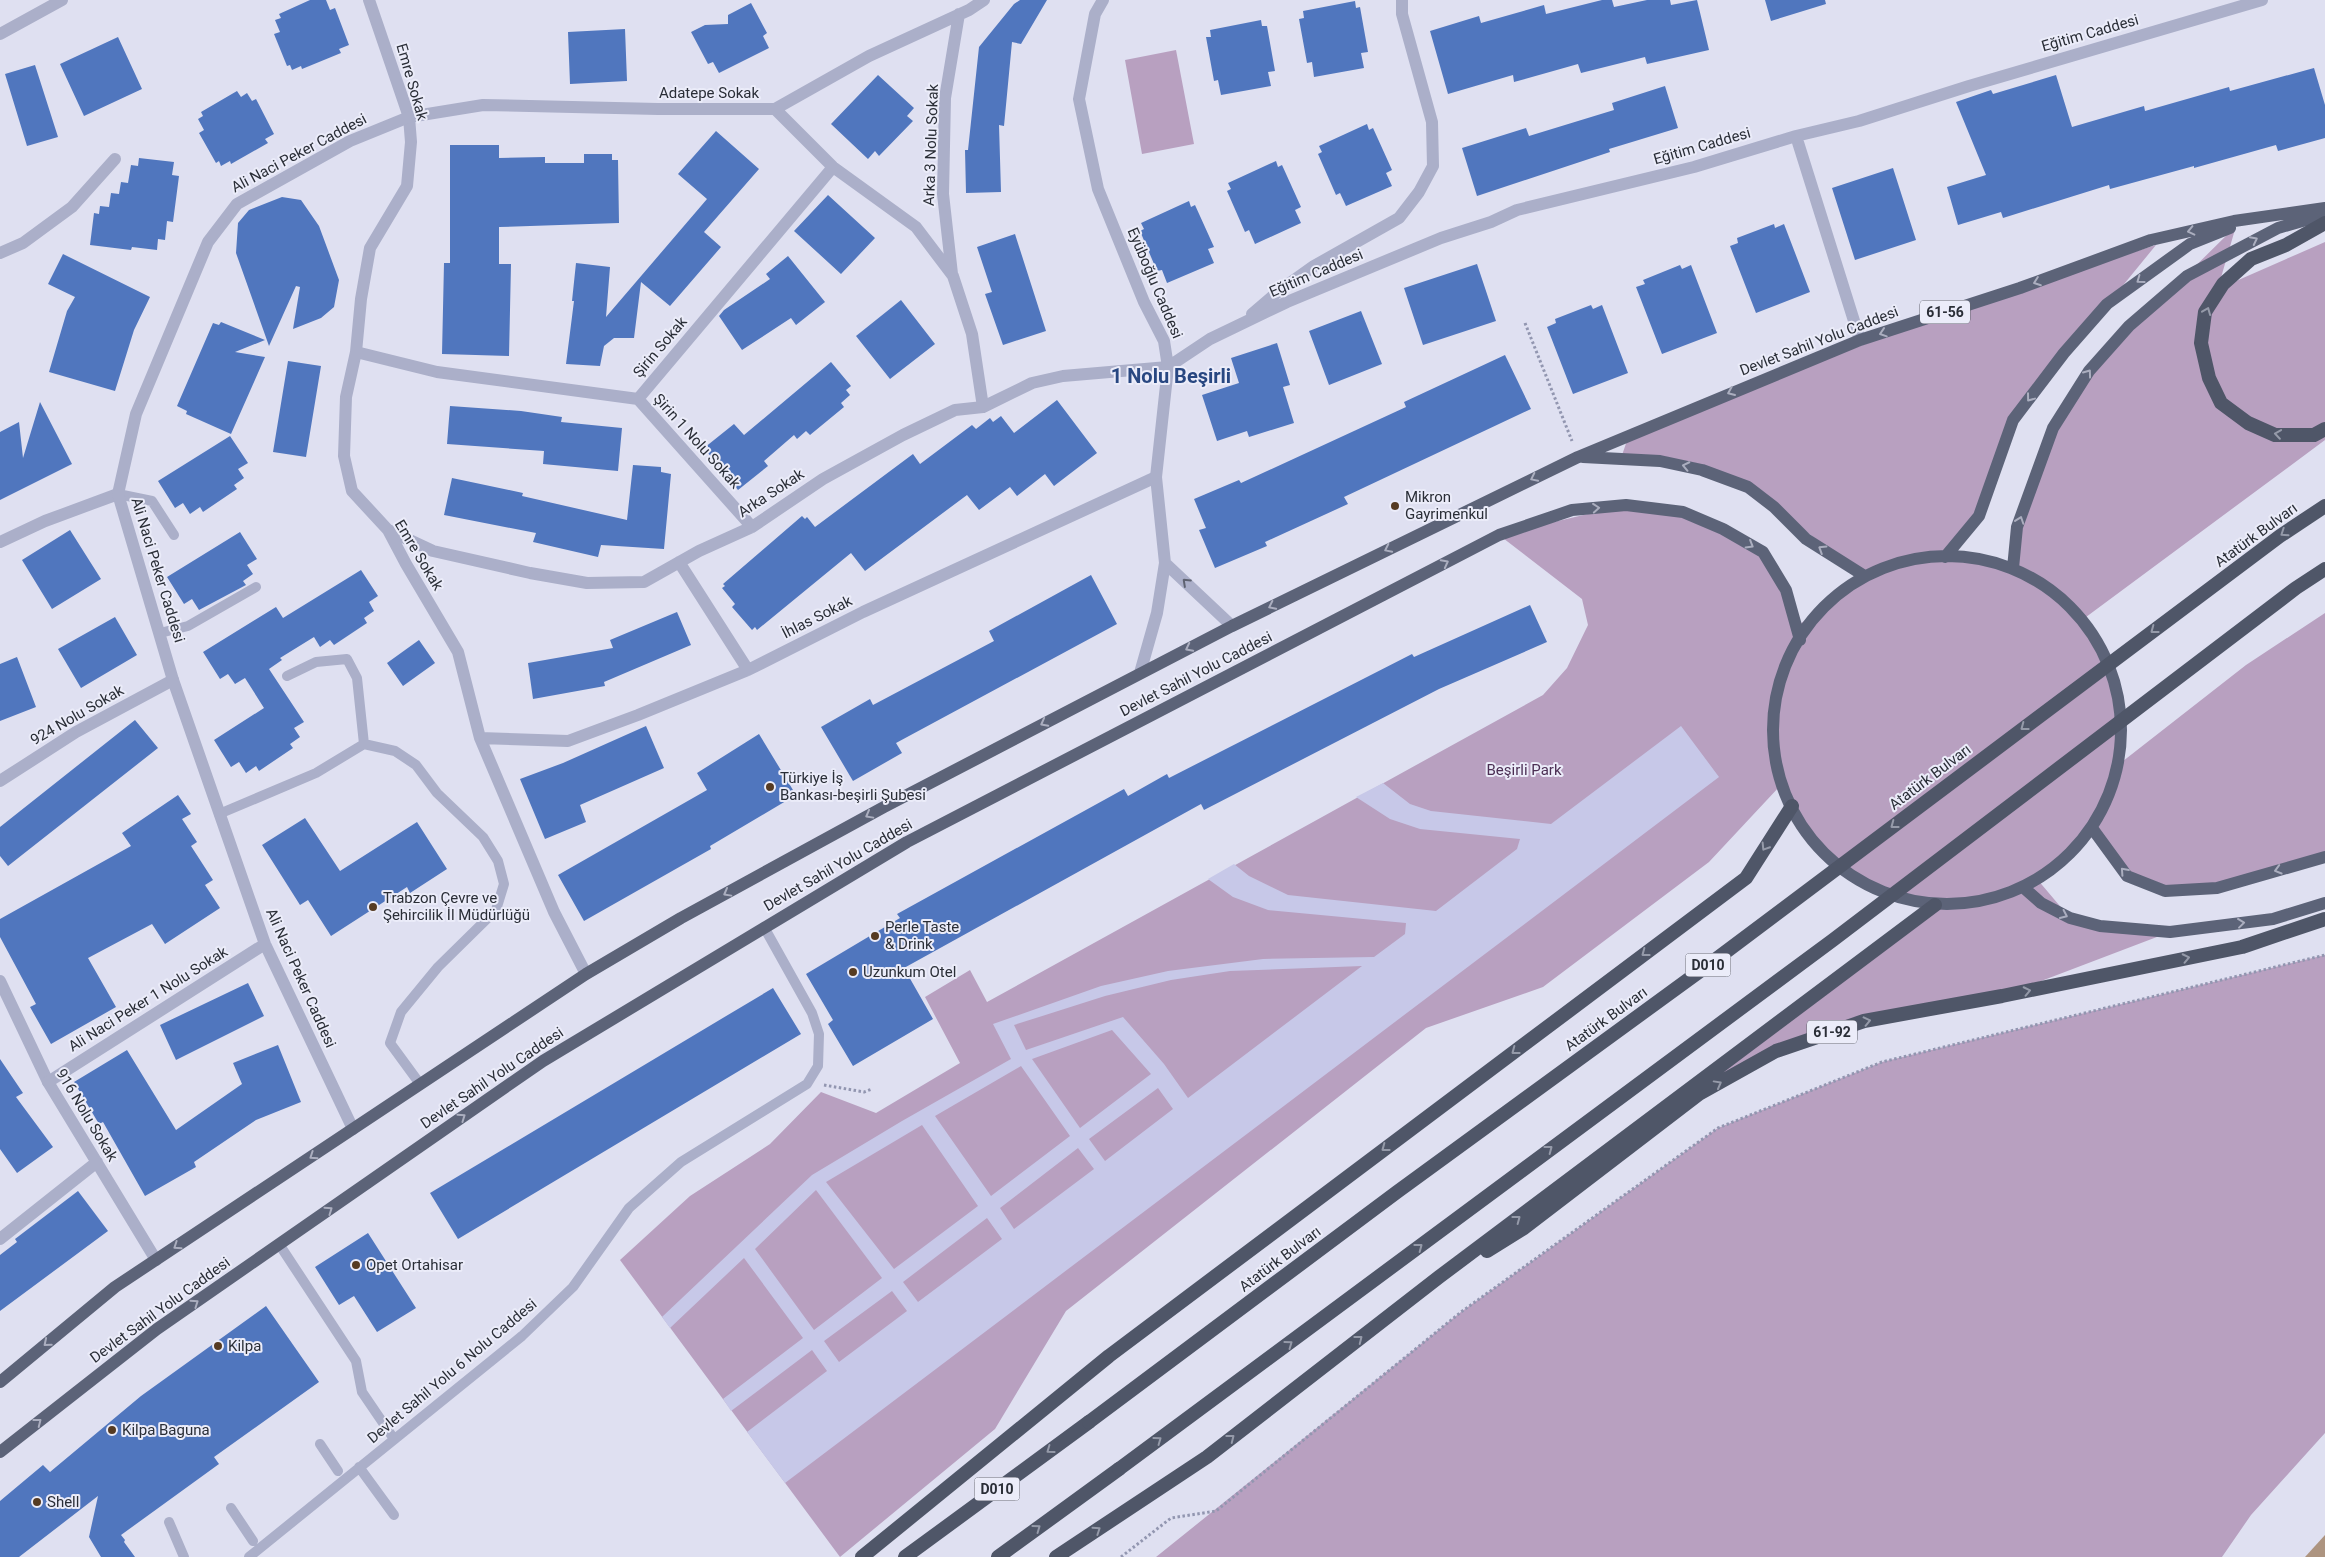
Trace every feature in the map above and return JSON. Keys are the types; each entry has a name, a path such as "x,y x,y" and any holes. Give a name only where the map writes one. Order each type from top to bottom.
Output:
{"highway":[{"path":"2325,223 2286,244 2251,259 2223,284 2205,312 2201,343 2209,378 2221,403 2248,423 2275,435 2314,435 2325,429"},
{"name":"Atatürk Bulvarı","path":"906,1557 1397,1192 1711,963 2280,536 2325,506"},
{"path":"998,1557 1834,940 2296,588 2325,569"},
{"path":"862,1557 1109,1356 1746,878 1792,806"},
{"path":"1056,1557 1207,1457 1406,1302 1934,905"},
{"name":"61-92","path":"1406,1302 1524,1228 1699,1094 1776,1052 1864,1021 2002,996 2242,947 2325,919"}],"main road":[{"name":"Devlet Sahil Yolu Caddesi","path":"0,1382 115,1287 586,974 690,913 884,806 1232,626 1578,457 1860,340 2020,288 2151,240 2234,221 2325,208"},
{"name":"Devlet Sahil Yolu Caddesi","path":"1945,557 1979,516 2013,420 2064,353 2107,304 2190,244 2235,226 2277,214"},
{"path":"2013,568 2017,527 2053,428 2089,371 2129,326 2187,276 2278,228 2325,214"},
{"name":"Devlet Sahil Yolu Caddesi","path":"1578,457 1660,461 1702,470 1748,487 1774,507 1806,539 1863,575"},
{"name":"Devlet Sahil Yolu Caddesi","path":"0,1452 157,1329 543,1061 907,842 1499,535 1572,510 1626,505 1683,512 1723,529 1762,552 1786,590 1800,640"},
{"path":"1962,556 2013,568 2058,594 2094,633 2118,687 2122,746 2106,804 2092,828 2072,853 2024,888 1967,904 1934,905 1907,901 1852,878 1809,838 1792,806 1781,785 1772,727 1784,668 1814,617 1863,575 1909,560 1962,556"},
{"path":"2092,828 2126,876 2165,891 2216,888 2325,857"},
{"path":"2024,888 2041,903 2070,918 2100,926 2170,932 2273,919 2325,903"}],"street":[{"path":"0,34 62,0"},
{"name":"Emre Sokak","path":"369,0 409,117 411,142 407,186 370,248 361,299 356,352 346,397 344,456 352,491 388,530 458,652 480,738 554,912 586,974"},
{"name":"Adatepe Sokak","path":"409,117 482,105 658,110 775,109 869,56 959,14 984,0"},
{"name":"Eyüboğlu Caddesi","path":"1102,0 1095,14 1079,99 1098,189 1144,302 1164,341 1168,367 1156,477 1166,563 1157,614 1140,673"},
{"path":"1239,325 1278,291 1314,266 1399,218 1419,192 1433,166 1432,122 1402,14 1402,0"},
{"name":"Eğitim Caddesi","path":"1168,367 1210,339 1296,298 1441,238 1491,222 1517,210 1694,167 1796,136 1858,121 1978,83 2262,0"},
{"name":"Arka 3 Nolu Sokak","path":"953,276 943,194 946,98 959,14"},
{"path":"775,109 833,168 916,227 953,276 972,334 983,407"},
{"name":"Ali Naci Peker Caddesi","path":"353,1129 265,944 172,680 160,633 118,494 136,414 208,242 237,204 350,140 409,117"},
{"path":"1796,136 1860,340"},
{"path":"0,253 23,243 72,207 115,159"},
{"name":"Şirin Sokak","path":"356,352 437,372 638,399 833,168"},
{"name":"Arka Sokak","path":"388,530 433,551 530,573 587,583 644,582 679,562 752,527 823,478 903,435 955,410 983,407 1032,383 1114,370 1143,371 1168,367"},
{"name":"Şirin 1 Nolu Sokak","path":"638,399 752,527"},
{"name":"İhlas Sokak","path":"480,738 568,741 638,715 748,670 863,612 1156,477"},
{"path":"0,542 44,521 118,494"},
{"path":"679,562 748,670"},
{"path":"1166,563 1232,626"},
{"name":"924 Nolu Sokak","path":"0,781 76,732 172,680"},
{"name":"Ali Naci Peker 1 Nolu Sokak","path":"48,1082 265,944"},
{"name":"916 Nolu Sokak","path":"0,981 48,1082 156,1260"},
{"path":"0,1239 96,1162"}],"lane":[{"path":"118,494 152,501 174,535"},
{"path":"160,633 188,626 256,587"},
{"path":"286,676 316,662 347,660 357,678 364,744"},
{"path":"219,814 233,810 316,773 364,744 395,751 416,765 437,793 483,837 498,860 504,884 496,910 438,967 401,1012 390,1043 420,1084"},
{"path":"764,927 812,1013 819,1034 818,1066 809,1080"},
{"name":"Devlet Sahil Yolu 6 Nolu Caddesi","path":"249,1557 522,1336 573,1287 629,1208 681,1162 807,1084 809,1080"},
{"path":"279,1244 356,1361 362,1392 394,1439"},
{"path":"320,1444 338,1471"},
{"path":"360,1467 394,1515"},
{"path":"231,1508 253,1541"},
{"path":"169,1522 184,1557"}],"path":[{"path":"1525,323 1578,457"},
{"path":"1121,1557 1171,1518 1216,1512 1461,1312 1718,1128 1882,1062 2325,955"},
{"path":"809,1080 836,1088 864,1092 872,1089"}],"green space":[{"path":"1176,50 1194,144 1142,154 1125,60"},
{"name":"Beşirli Park","path":"2236,226 2220,281 2227,285 2325,242 2325,440 2082,620 2094,633 2118,687 2122,747 2118,765 2246,665 2325,613 2325,857 2217,888 2165,891 2127,876 2092,828 2101,812 2073,853 2037,879 2070,918 2170,932 2002,996 1864,1021 1776,1051 1581,1171 1935,905 1958,904 1907,901 1853,878 1809,838 1780,786 1709,862 1543,987 1426,1028 1066,1311 995,1429 840,1557 620,1260 690,1196 770,1144 821,1092 876,1113 960,1063 925,997 970,970 987,1002 1543,695 1567,668 1588,625 1582,599 1499,535 1626,505 1683,512 1763,552 1796,626 1818,613 1863,575 1774,507 1702,470 1621,458 1631,429 2020,288 2156,245 2013,420 1979,516 1945,557 2013,567 2017,527 2053,428 2089,371"},
{"path":"2325,955 2325,1433 2251,1515 2222,1557 1156,1557 1461,1312 1718,1128 1882,1062"}],"shaded area":[{"path":"1681,726 1719,777 785,1483 747,1432 827,1371 812,1350 731,1411 723,1399 803,1338 744,1258 670,1328 662,1317 812,1175 1011,1059 993,1024 1101,986 1168,971 1263,959 1374,957 1405,934 1406,923 1268,910 1233,897 1208,879 1234,864 1249,876 1288,895 1436,911 1517,849 1520,839 1420,829 1390,819 1356,797 1383,783 1410,804 1431,811 1551,824","holes":["1362,966 1188,1098 1164,1064 1123,1017 1026,1050 1014,1025 1105,996 1171,980 1230,971","1112,1030 1151,1074 1080,1128 1032,1059","1021,1066 1070,1136 991,1196 935,1116","1158,1088 1173,1109 1105,1161 1089,1139","922,1125 978,1206 894,1269 826,1182","1078,1148 1094,1169 1014,1229 1000,1208","816,1190 882,1278 814,1330 755,1249","987,1218 1002,1239 918,1302 903,1282","892,1291 907,1311 839,1362 824,1341"]},
{"path":"2325,1535 2325,1557 2305,1557"}],"building":[{"path":"310,0 326,0 330,10 335,8 349,45 339,49 341,53 302,69 301,66 292,70 290,65 287,66 274,34 280,32 275,20 281,18 279,14"},
{"path":"1020,0 1047,0 1021,44 1012,42 1004,126 999,125 1001,192 966,193 965,150 968,150 979,47 1014,4"},
{"path":"1602,0 1612,0 1614,7 1647,0 1670,0 1671,5 1697,0 1709,50 1647,64 1645,57 1581,73 1578,64 1514,82 1513,75 1448,94 1430,31 1479,16 1481,23 1544,5 1546,14"},
{"path":"1765,0 1825,0 1826,4 1771,21"},
{"path":"1355,1 1356,8 1360,7 1368,52 1361,53 1364,68 1314,77 1312,62 1307,63 1299,19 1304,18 1303,11"},
{"path":"751,3 767,33 763,36 769,48 719,73 713,62 708,64 691,32 705,25 728,24 728,15"},
{"path":"1261,20 1262,26 1267,26 1275,71 1268,72 1271,86 1221,95 1218,80 1214,81 1206,37 1211,37 1210,30"},
{"path":"625,29 627,81 570,84 568,32"},
{"path":"118,37 142,89 84,116 60,64"},
{"path":"35,65 58,137 27,146 5,74"},
{"path":"2314,68 2325,105 2325,138 2278,151 2276,145 2110,189 2109,185 2003,218 2001,212 1958,225 1947,187 1986,175 1956,102 1991,90 1993,94 2056,75 2072,127 2144,106 2145,111 2229,87 2230,91"},
{"path":"878,75 914,108 907,116 913,121 879,156 875,151 868,159 831,124"},
{"path":"1665,86 1678,128 1609,149 1610,152 1477,196 1462,148 1526,128 1529,136 1614,110 1612,103"},
{"path":"237,91 241,97 247,93 252,101 256,99 274,134 265,139 268,143 231,164 230,161 221,166 219,161 216,163 199,133 204,130 198,119 203,116 201,112"},
{"path":"1367,124 1369,130 1373,128 1392,170 1386,173 1392,186 1346,206 1340,193 1336,195 1318,154 1322,152 1319,146"},
{"path":"716,131 759,169 704,232 721,247 670,306 641,282 634,338 614,338 604,346 600,366 566,364 574,301 572,301 576,263 610,267 606,317 707,199 678,174"},
{"path":"450,145 499,145 499,158 545,157 545,163 584,163 584,154 612,154 612,160 618,160 619,223 499,227 499,264 511,264 509,356 442,354 444,263 450,263"},
{"path":"139,158 174,162 172,175 179,176 173,222 167,221 165,240 158,239 157,250 132,247 131,250 90,245 94,213 99,214 100,206 109,207 111,193 119,194 121,182 128,183 131,165 138,166"},
{"path":"1276,161 1278,167 1282,165 1301,207 1295,210 1301,223 1255,244 1249,230 1245,232 1227,191 1231,189 1228,183"},
{"path":"1893,168 1916,240 1855,260 1832,188"},
{"path":"828,195 875,238 841,274 794,231"},
{"path":"282,197 301,200 319,226 339,280 334,307 321,318 293,329 300,287 296,286 269,346 236,253 238,223 249,210"},
{"path":"1189,201 1191,207 1195,205 1214,247 1208,249 1214,263 1167,283 1162,270 1157,271 1140,231 1144,229 1141,223"},
{"path":"1774,224 1775,228 1784,224 1810,292 1756,313 1730,246 1738,243 1737,238"},
{"path":"1015,234 1046,331 1003,345 985,294 992,292 977,247"},
{"path":"63,254 150,297 134,330 115,391 49,372 67,311 75,297 48,284"},
{"path":"788,256 825,302 796,325 791,318 742,350 719,316 724,310 770,279 766,274"},
{"path":"1477,264 1496,321 1423,345 1404,288"},
{"path":"1680,265 1682,269 1691,265 1717,333 1662,354 1636,287 1645,284 1643,280"},
{"path":"901,300 935,344 890,379 856,336"},
{"path":"1591,305 1593,309 1602,305 1628,373 1573,394 1547,327 1556,323 1555,319"},
{"path":"1361,311 1382,364 1329,385 1309,331"},
{"path":"221,322 265,340 235,352 265,357 231,434 186,414 187,411 177,406 213,323 219,325"},
{"path":"1277,343 1290,385 1283,387 1294,423 1249,437 1247,431 1217,441 1202,395 1239,383 1231,358"},
{"path":"1505,355 1531,409 1344,497 1348,504 1265,542 1267,546 1215,568 1199,530 1206,528 1194,499 1239,480 1241,483 1406,407 1404,402"},
{"path":"288,361 321,366 306,457 273,452"},
{"path":"831,362 851,386 846,390 850,395 841,403 844,407 810,435 806,431 797,439 794,435 764,461 768,466 738,490 704,448 734,424 744,435"},
{"path":"1057,400 1097,453 1054,486 1045,474 1017,496 1010,487 979,510 967,495 865,571 851,553 757,630 755,627 752,630 732,607 735,604 722,588 725,586 723,584 802,516 805,519 807,517 815,527 913,454 920,464 972,425 976,429 990,418 993,422 1001,416 1014,433"},
{"path":"40,402 72,464 0,500 0,432 19,422 23,458"},
{"path":"450,406 521,411 562,417 561,422 622,428 618,471 543,464 544,451 447,444"},
{"path":"230,436 248,463 238,469 244,478 234,485 237,489 203,512 200,507 190,514 183,503 175,508 158,481"},
{"path":"633,465 661,467 661,472 671,474 664,549 601,545 598,557 533,542 536,533 444,515 452,478 523,493 522,496 627,520"},
{"path":"70,530 101,579 52,609 22,560"},
{"path":"240,532 257,559 247,565 253,574 243,581 246,585 199,610 192,599 184,604 167,577"},
{"path":"361,570 378,596 369,602 374,611 364,618 367,623 334,645 330,640 320,647 314,637 280,658 282,660 269,669 304,722 294,728 300,737 290,744 293,748 259,771 256,766 246,773 239,762 231,767 214,740 264,708 245,678 235,684 228,674 220,679 203,652 276,607 283,618"},
{"path":"1091,575 1117,624 896,743 902,753 853,781 821,727 870,699 873,705 994,641 989,631"},
{"path":"1530,605 1547,642 1439,689 1204,810 1201,804 904,968 933,1019 853,1066 828,1024 833,1020 806,974 900,918 897,914 1124,789 1128,796 1167,774 1169,778 1412,654 1414,657"},
{"path":"677,612 691,645 604,682 605,686 533,699 528,663 613,648 610,640"},
{"path":"115,617 137,655 81,688 58,649"},
{"path":"419,640 435,663 403,686 387,663"},
{"path":"17,657 36,707 0,721 0,664"},
{"path":"135,720 158,748 8,866 0,856 0,827"},
{"path":"646,726 664,768 580,805 586,822 545,839 520,779 563,763"},
{"path":"759,734 796,795 710,846 711,849 584,921 558,875 707,790 697,773"},
{"path":"178,795 191,814 182,819 197,842 191,846 213,880 205,885 220,908 165,944 152,924 88,958 116,1007 51,1044 30,1007 36,1004 0,937 0,919 131,846 122,833"},
{"path":"305,818 340,871 417,822 447,869 410,893 407,887 331,936 308,900 300,905 262,845"},
{"path":"248,983 264,1016 176,1060 160,1025"},
{"path":"773,988 801,1034 458,1239 430,1193"},
{"path":"278,1045 301,1102 256,1120 194,1162 196,1167 145,1196 103,1122 99,1124 74,1082 127,1050 176,1130 242,1084 233,1063"},
{"path":"0,1059 23,1093 16,1097 53,1147 17,1173 0,1149"},
{"path":"78,1191 108,1231 0,1311 0,1255 17,1242 15,1239"},
{"path":"368,1233 416,1308 377,1332 354,1296 339,1305 315,1267"},
{"path":"266,1306 319,1382 214,1457 219,1464 121,1535 135,1557 101,1557 89,1537 98,1496 19,1557 0,1557 0,1501 43,1465 50,1472 141,1396"}],"place":[{"name":"Mikron Gayrimenkul","path":"1395,506"},
{"name":"Türkiye İş Bankası-beşirli Şubesi","path":"770,787"},
{"name":"Trabzon Çevre ve Şehircilik İl Müdürlüğü","path":"373,907"},
{"name":"Perle Taste & Drink","path":"875,936"},
{"name":"Uzunkum Otel","path":"853,972"},
{"name":"Opet Ortahisar","path":"356,1265"},
{"name":"Kilpa","path":"218,1346"},
{"name":"Kilpa Baguna","path":"112,1430"},
{"name":"Shell","path":"37,1502"}],"district":[{"name":"1 Nolu Beşirli","path":"1171,376"}]}
